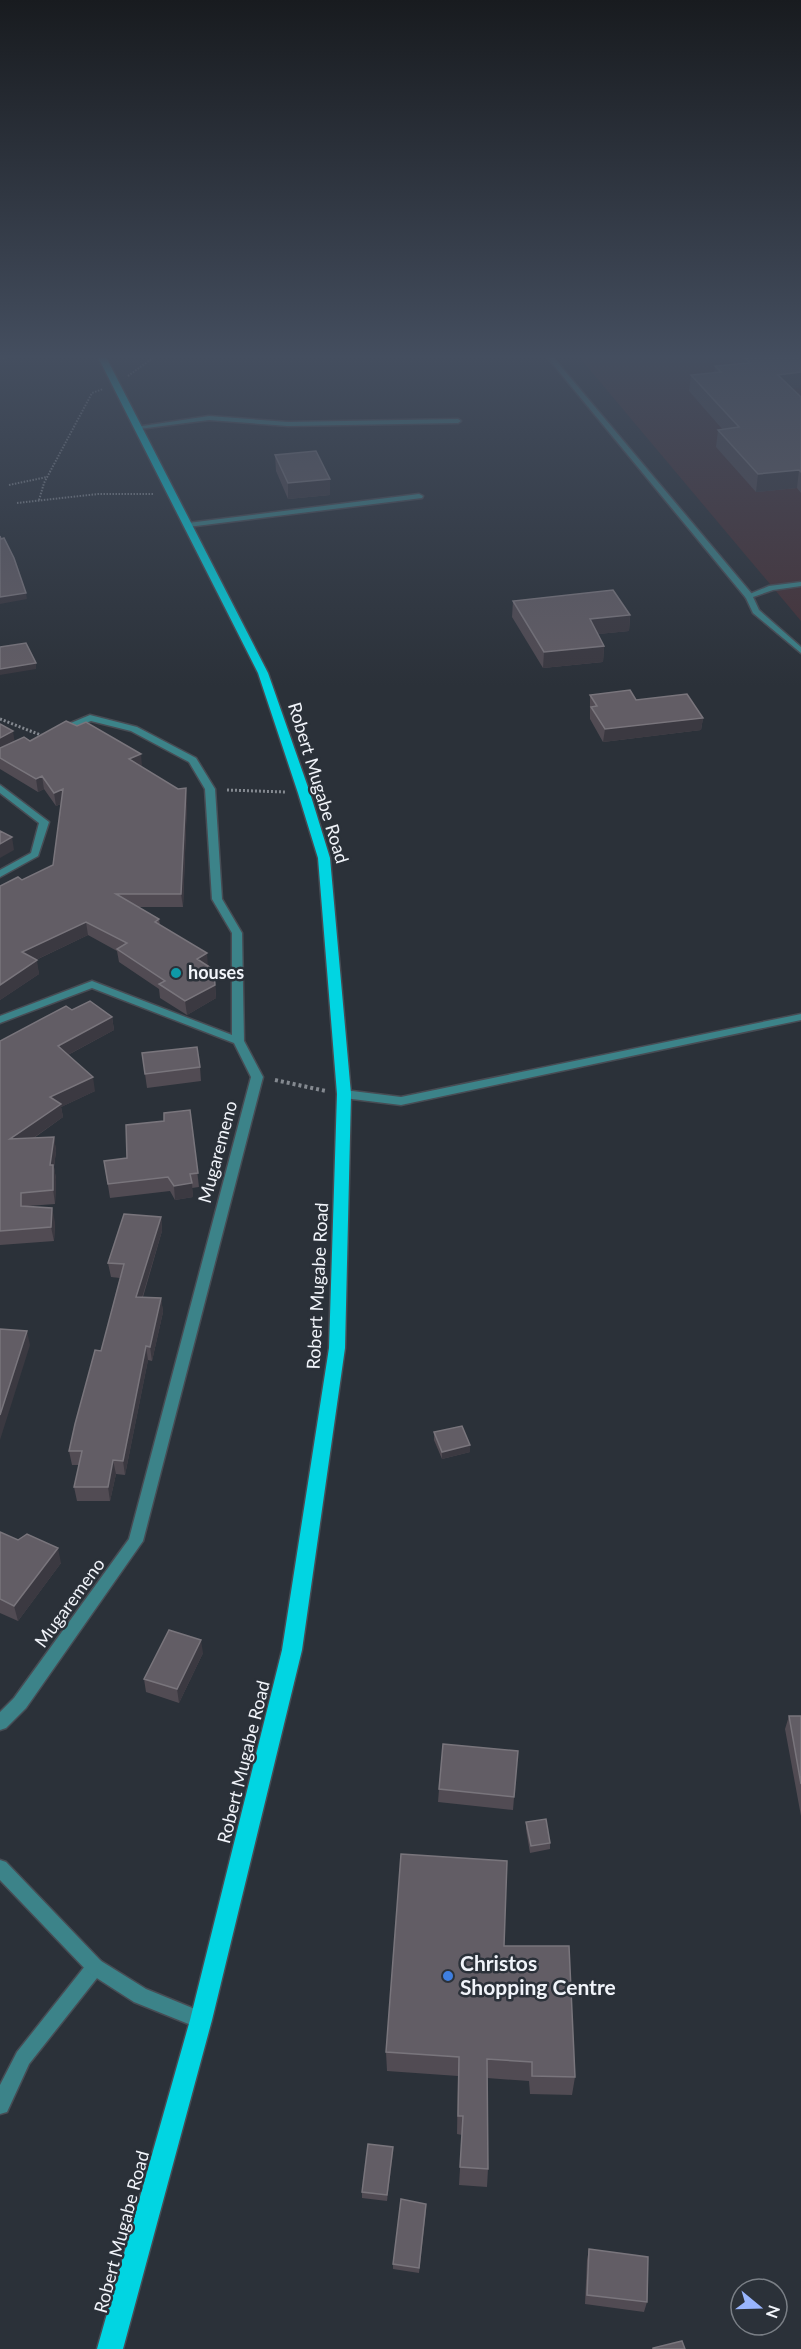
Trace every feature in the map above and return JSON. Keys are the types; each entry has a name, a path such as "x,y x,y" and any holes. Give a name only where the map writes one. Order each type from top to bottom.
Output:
{"main road":[{"name":"Robert Mugabe Road","path":"110,2349 201,2020 292,1650 337,1348 345,1095 324,858 263,673 159,467"}],"street":[{"path":"641,467 749,596 756,611 801,651"},
{"path":"188,525 419,495"},
{"path":"749,596 772,588 801,584"},
{"path":"43,736 90,718 134,729 193,760 210,789 217,899 237,933 238,1041 256,1077"},
{"path":"0,788 44,822 35,854 0,874"},
{"path":"0,1020 92,984 238,1041"},
{"path":"345,1095 401,1101 801,1017"},
{"name":"Mugaremeno","path":"0,1723 20,1703 136,1541 256,1077"},
{"path":"0,1868 95,1967 140,1996 201,2020"},
{"path":"0,2105 22,2058 95,1967"}],"path":[{"path":"39,500 53,467"},
{"path":"9,485 47,477"},
{"path":"16,503 98,494 173,495"},
{"path":"0,719 43,736"},
{"path":"210,789 304,793"},
{"path":"256,1077 345,1095"}],"shaded area":[{"path":"671,467 801,467 801,621"}],"building":[{"path":"280,467 324,467 330,479 288,483"},
{"path":"751,467 801,467 801,472 799,470 758,474"},
{"path":"0,536 1,539 4,538 14,558 26,593 0,597"},
{"path":"613,590 630,615 590,619 604,646 544,652 513,601"},
{"path":"26,643 36,663 0,669 0,647"},
{"path":"630,690 636,700 687,694 703,718 605,729 591,707 597,706 590,695"},
{"path":"66,721 77,726 86,722 141,754 129,759 178,789 186,788 181,894 116,894 159,919 155,922 207,953 197,959 214,970 215,985 185,1001 159,984 165,981 117,949 127,943 86,922 22,952 37,960 0,985 0,886 18,877 22,880 53,865 63,789 54,793 42,776 36,779 0,758 0,748 24,737 30,741"},
{"path":"0,724 13,731 0,738"},
{"path":"0,831 12,837 0,844"},
{"path":"90,1001 112,1017 58,1046 93,1077 50,1097 61,1104 10,1139 54,1137 50,1165 53,1165 53,1190 21,1193 21,1206 52,1208 51,1227 0,1231 0,1041 66,1006 72,1010"},
{"path":"197,1047 200,1067 145,1074 142,1053"},
{"path":"190,1110 198,1173 190,1174 192,1183 174,1186 168,1177 108,1184 104,1161 127,1158 126,1125 164,1121 164,1113"},
{"path":"124,1214 161,1217 136,1297 161,1298 150,1347 146,1346 123,1461 113,1460 108,1487 74,1487 82,1451 69,1451 95,1350 101,1351 124,1264 108,1263"},
{"path":"0,1329 27,1331 0,1415"},
{"path":"462,1426 470,1445 442,1452 434,1432"},
{"path":"0,1532 18,1540 27,1534 58,1548 14,1606 0,1599"},
{"path":"169,1630 201,1640 177,1689 144,1679"},
{"path":"789,1716 801,1716 801,1784"},
{"path":"443,1744 518,1751 514,1797 439,1789"},
{"path":"546,1819 550,1843 531,1846 526,1822"},
{"path":"401,1854 507,1861 504,1946 569,1946 575,2077 532,2076 532,2062 487,2059 488,2169 460,2167 463,2116 458,2116 459,2057 386,2052"},
{"path":"368,2144 393,2147 387,2195 362,2192"},
{"path":"401,2199 426,2204 419,2268 393,2264"},
{"path":"589,2249 648,2257 647,2302 587,2295"},
{"path":"682,2341 685,2349 653,2349 653,2348"}],"place":[{"name":"houses","path":"176,973"},
{"name":"Christos Shopping Centre","path":"448,1976"}]}
